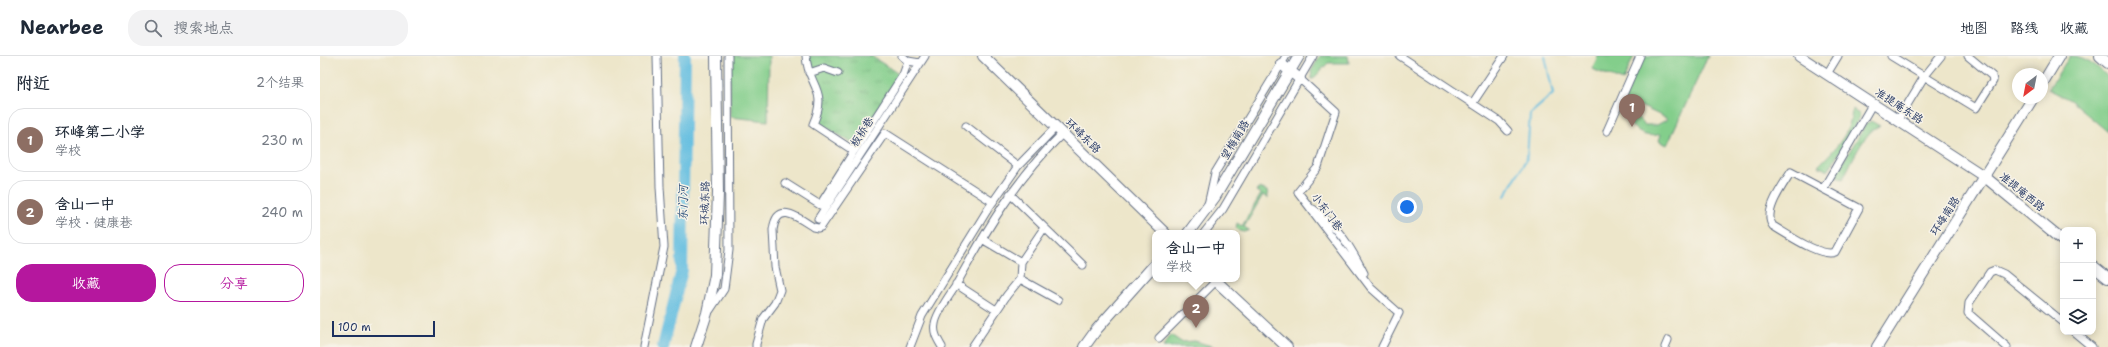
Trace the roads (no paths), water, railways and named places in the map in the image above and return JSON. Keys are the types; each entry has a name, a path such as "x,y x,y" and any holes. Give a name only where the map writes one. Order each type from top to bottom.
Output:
{"main road":[{"name":"环城东路","path":"696,347 707,313 715,275 718,193 716,56"},
{"name":"环峰东路","path":"983,56 1162,230"},
{"name":"望梅南路","path":"1191,230 1207,211 1299,56"},
{"name":"准提庵东路","path":"1799,56 1985,177"},
{"path":"2048,74 2059,56"},
{"path":"2100,56 2108,63"},
{"path":"1283,60 1290,71 1300,79"},
{"name":"环峰南路","path":"1877,347 2029,104"},
{"name":"准提庵西路","path":"1985,177 2060,239"},
{"path":"1084,347 1097,329 1152,267"},
{"path":"2096,268 2108,278"},
{"path":"1217,282 1287,347"}],"street":[{"path":"644,347 664,247 660,187 657,56"},
{"path":"707,313 724,289 729,250 728,56"},
{"path":"806,56 809,73 818,91 820,102 813,124 854,151"},
{"name":"板桥巷","path":"818,219 925,56"},
{"path":"1206,230 1223,209 1313,56"},
{"path":"1400,56 1499,121 1508,131"},
{"path":"1472,104 1504,56"},
{"path":"1607,130 1640,56"},
{"path":"1827,74 1838,56"},
{"path":"1891,56 1976,108 1994,81 1992,76 1968,56"},
{"path":"1898,120 1924,77 1941,56"},
{"path":"785,183 820,205 903,75 905,59 920,63"},
{"path":"1207,211 1215,173 1283,60"},
{"path":"809,73 824,68 838,73"},
{"name":"小东门巷","path":"1300,79 1336,112 1318,167 1298,192 1371,288 1399,313 1382,347"},
{"path":"1823,189 1873,103"},
{"path":"966,126 1018,166"},
{"path":"910,347 922,316 993,202 1018,166 1059,130"},
{"path":"942,347 936,336 935,323 956,284 1010,194 1059,130"},
{"path":"756,347 763,319 775,303 780,290 775,267 774,224 779,216 784,212 790,213 814,228 821,226 885,133 993,202"},
{"path":"1791,172 1823,189 1859,208 1838,248 1830,254 1820,252 1773,226 1768,219 1768,213 1791,172"},
{"path":"1010,194 1083,265"},
{"path":"972,347 996,310 1020,279 1021,262 1044,228"},
{"path":"982,239 1021,262"},
{"path":"2007,347 1968,313 1969,303 1990,272 1995,270 2004,274 2060,320"},
{"path":"1020,279 1058,300"},
{"path":"1159,338 1213,282"},
{"path":"956,284 996,310"},
{"path":"2078,335 2092,347"}],"waterway":[{"name":"东门河","path":"663,347 682,270 685,56"},
{"path":"1505,196 1527,158 1530,114 1553,94 1545,56"}],"place":[{"name":"环峰第二小学","path":"1632,127"},
{"name":"含山一中","path":"1196,328"}]}
